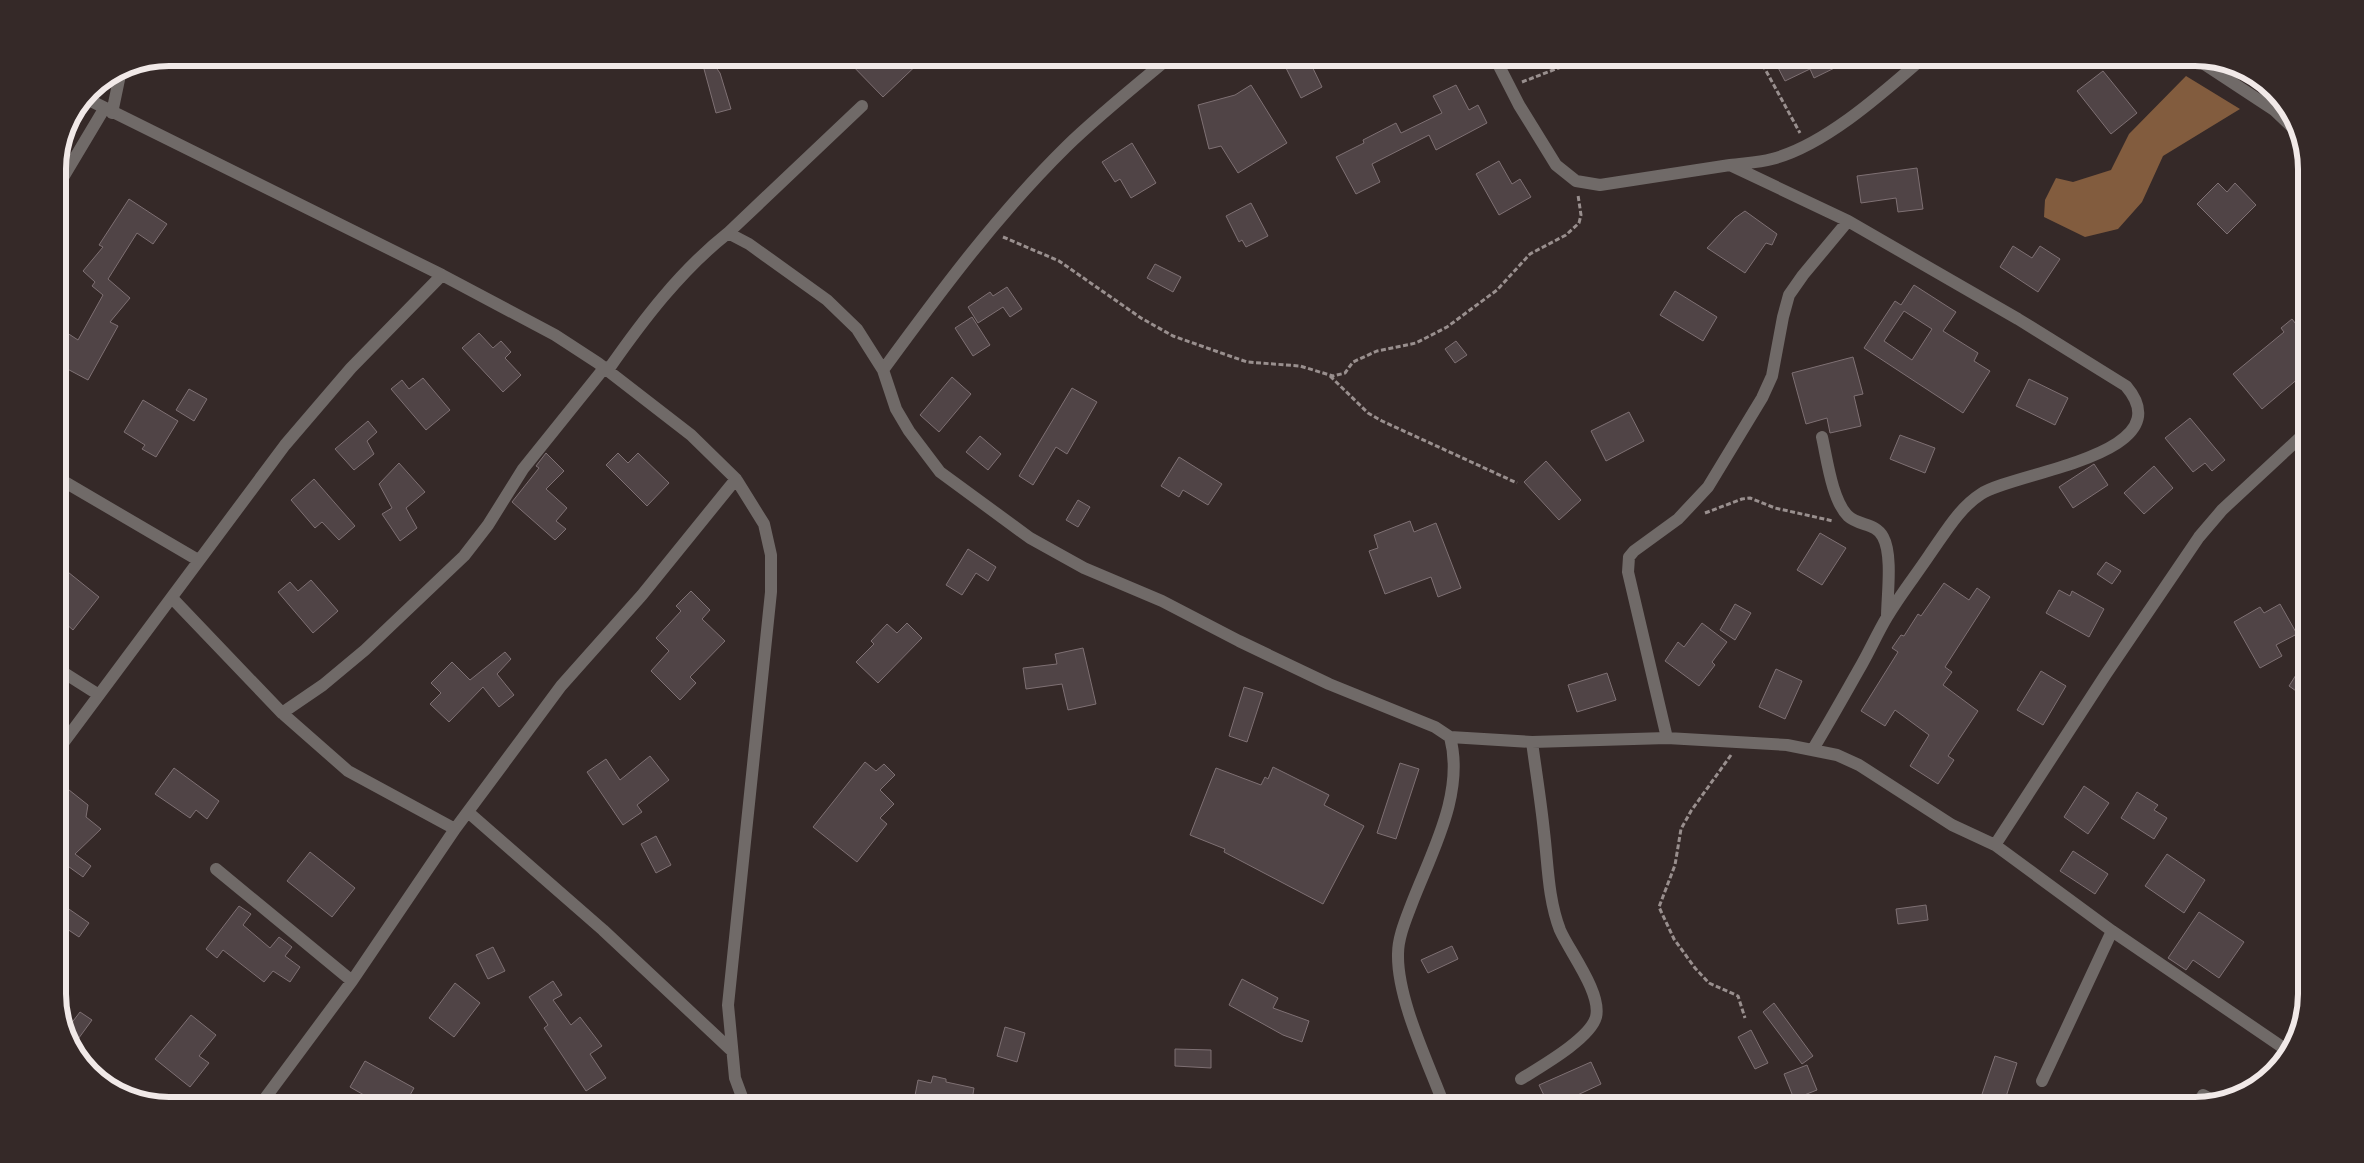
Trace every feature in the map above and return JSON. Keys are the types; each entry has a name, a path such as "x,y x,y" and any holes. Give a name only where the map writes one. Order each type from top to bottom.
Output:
{"street":[{"path":"883,370 989,231 1066,147 1160,66"},
{"path":"1499,66 1556,165 1576,181 1600,185 1772,159 1806,145 1844,124 1914,66"},
{"path":"2209,67 2274,110 2285,120"},
{"path":"66,174 108,111 118,81"},
{"path":"92,102 442,275 555,335 606,369 692,435 736,479 764,524 771,555 771,592 728,1005 730,1049 735,1078 742,1097"},
{"path":"282,713 323,685 365,650 464,556 488,525 523,469 672,286 708,248 728,233 862,106"},
{"path":"1730,164 1848,221 2018,319 2126,386 2136,397 2138,411 2137,423 2131,435 2111,448 2036,475 1994,487 1971,501 1949,527 1887,617 1813,749"},
{"path":"1667,738 1628,565 1634,552 1678,519 1708,487 1762,398 1772,376 1789,295 1803,275 1848,221"},
{"path":"728,233 749,244 827,300 857,329 883,370 896,409 909,431 940,472 1030,538 1084,568 1162,601 1238,641 1321,680 1435,727 1450,737 1532,742 1667,738 1740,742 1813,749 1859,764 1924,809 1995,845 2112,931 2282,1047"},
{"path":"66,739 285,445 339,382 442,275"},
{"path":"1822,437 1840,505 1849,517 1871,526 1883,537 1887,558 1887,617"},
{"path":"1995,845 2106,674 2199,537 2222,510 2298,439"},
{"path":"267,1097 352,981 455,828 562,686 642,595 736,479"},
{"path":"66,483 198,560"},
{"path":"172,598 282,713 348,771 455,828"},
{"path":"66,674 99,695"},
{"path":"1441,1097 1401,986 1398,953 1402,930 1445,816 1455,776 1454,752 1450,737"},
{"path":"1521,1079 1562,1054 1584,1034 1596,1017 1595,1003 1587,978 1560,930 1552,904 1532,742"},
{"path":"468,812 603,930 730,1049"},
{"path":"216,869 352,981"},
{"path":"2042,1081 2112,931"}],"path":[{"path":"1510,87 1563,66"},
{"path":"1763,66 1806,145"},
{"path":"989,231 1059,261 1142,318 1174,336 1247,362 1300,366 1338,376 1345,373 1353,362 1377,351 1416,344 1447,327 1497,290 1530,254 1561,238 1579,222 1580,215 1576,181"},
{"path":"1329,375 1368,413 1517,483"},
{"path":"1678,519 1707,512 1742,498 1750,498 1775,508 1826,520 1856,521"},
{"path":"1740,742 1691,811 1681,829 1675,865 1659,907 1674,939 1694,968 1709,983 1738,996 1745,1018"}],"shaded area":[{"path":"2186,76 2240,109 2163,156 2142,202 2118,229 2085,237 2044,217 2045,200 2056,178 2073,182 2111,170 2129,134"}],"building":[{"path":"703,66 715,66 720,73 731,109 716,113"},
{"path":"853,66 916,66 883,97"},
{"path":"1285,66 1312,66 1322,87 1301,98"},
{"path":"1777,66 1839,66 1814,78 1810,69 1785,81"},
{"path":"2103,71 2137,113 2111,134 2077,91"},
{"path":"1251,85 1287,143 1238,173 1221,146 1209,149 1198,105 1235,95"},
{"path":"1456,85 1469,110 1478,105 1487,123 1436,150 1429,135 1372,164 1380,182 1356,194 1336,157 1364,143 1363,140 1396,123 1401,133 1442,113 1433,96"},
{"path":"1132,143 1156,183 1131,198 1120,179 1115,182 1102,162"},
{"path":"1499,161 1512,184 1520,179 1531,197 1499,215 1476,174"},
{"path":"1917,168 1923,209 1898,212 1896,198 1861,203 1857,176"},
{"path":"2218,183 2227,192 2235,183 2256,205 2227,234 2197,204"},
{"path":"129,199 167,224 153,244 137,233 108,279 130,298 110,322 118,326 88,380 66,368 66,332 78,340 103,295 92,286 95,282 83,271 103,247 99,245"},
{"path":"1251,203 1268,236 1246,247 1242,240 1239,242 1226,216"},
{"path":"1745,211 1777,234 1772,245 1766,243 1745,273 1707,248 1735,218"},
{"path":"2013,246 2032,258 2040,246 2060,259 2038,292 2000,267"},
{"path":"1155,264 1181,277 1173,292 1147,278"},
{"path":"1914,285 1956,312 1943,331 1978,353 1974,361 1990,371 1963,413 1864,348 1895,301 1901,305","holes":["1904,311 1932,329 1912,360 1884,341"]},
{"path":"1007,287 1022,309 1010,317 1003,307 978,323 968,307 990,292 993,296"},
{"path":"1675,291 1717,317 1703,341 1660,315"},
{"path":"972,317 990,345 973,356 955,328"},
{"path":"2292,319 2298,327 2298,379 2262,409 2233,374 2284,332 2281,328"},
{"path":"479,333 493,348 501,341 511,352 505,358 521,375 503,392 462,348"},
{"path":"1456,341 1467,355 1455,363 1445,349"},
{"path":"1853,357 1863,394 1854,396 1861,426 1830,433 1827,418 1806,424 1792,373"},
{"path":"952,377 971,394 939,432 920,415"},
{"path":"423,378 450,410 426,430 391,389 402,380 409,389"},
{"path":"2029,379 2068,398 2055,425 2016,406"},
{"path":"1072,388 1097,402 1067,454 1056,447 1033,485 1019,476"},
{"path":"189,389 207,399 194,421 176,410"},
{"path":"143,400 178,421 156,457 142,449 145,445 124,432"},
{"path":"1629,412 1644,441 1606,461 1591,431"},
{"path":"2190,418 2225,460 2212,471 2205,463 2193,472 2165,438"},
{"path":"368,421 377,432 367,441 374,454 354,470 335,449"},
{"path":"1900,435 1935,448 1925,473 1890,459"},
{"path":"980,436 1001,454 988,470 966,452"},
{"path":"546,453 564,471 546,489 567,508 556,521 566,529 555,540 512,502 539,468 536,466"},
{"path":"618,453 628,463 638,453 669,483 647,506 606,465"},
{"path":"1179,457 1222,484 1208,505 1183,490 1179,497 1161,486"},
{"path":"1546,461 1581,500 1559,520 1524,482"},
{"path":"399,463 425,492 406,508 417,528 400,541 382,514 392,508 379,484"},
{"path":"2094,464 2108,485 2073,508 2059,487"},
{"path":"2154,466 2173,488 2144,514 2124,493"},
{"path":"314,479 355,526 339,540 322,522 315,528 291,500"},
{"path":"1078,500 1090,507 1078,527 1066,520"},
{"path":"1410,521 1414,532 1436,523 1461,588 1438,597 1431,577 1385,594 1369,551 1378,548 1374,535"},
{"path":"1820,533 1846,548 1822,585 1797,570"},
{"path":"968,549 996,567 988,581 976,573 962,595 946,585"},
{"path":"2106,562 2121,571 2112,584 2097,574"},
{"path":"66,570 99,597 73,630 66,624"},
{"path":"311,580 338,611 313,633 278,592 290,582 298,591"},
{"path":"1944,583 1969,600 1977,588 1990,597 1945,667 1952,672 1943,685 1978,711 1948,756 1954,760 1938,784 1910,766 1929,735 1895,710 1885,726 1861,711 1898,652 1892,648 1901,635 1904,636 1918,614 1921,616"},
{"path":"2059,590 2070,596 2072,591 2104,609 2089,637 2046,613"},
{"path":"691,591 710,610 702,619 725,641 690,677 696,683 680,700 651,671 669,651 656,638 681,611 676,606"},
{"path":"1735,604 1751,613 1735,640 1720,630"},
{"path":"2280,604 2297,634 2276,645 2282,656 2260,668 2234,622 2260,607 2264,613"},
{"path":"907,623 922,638 878,683 856,662 874,644 871,641 887,624 897,633"},
{"path":"1702,623 1727,642 1712,662 1715,665 1699,686 1665,661 1678,642 1684,647"},
{"path":"1083,648 1096,704 1068,710 1062,684 1026,689 1023,668 1057,664 1055,654"},
{"path":"505,652 511,659 497,674 514,695 499,707 483,687 449,722 430,704 441,693 431,683 452,662 470,680"},
{"path":"1776,669 1802,681 1785,719 1759,707"},
{"path":"2041,671 2066,686 2043,725 2017,710"},
{"path":"2298,672 2298,692 2289,686"},
{"path":"1607,673 1616,700 1577,712 1568,685"},
{"path":"1244,687 1263,693 1247,742 1229,736"},
{"path":"650,756 669,780 637,805 642,812 623,825 587,772 606,759 620,780"},
{"path":"865,762 876,771 884,764 895,775 880,790 894,804 880,818 887,824 857,862 813,827"},
{"path":"1400,763 1419,769 1396,839 1377,833"},
{"path":"1273,767 1329,795 1324,805 1364,826 1323,904 1224,852 1225,849 1190,835 1216,768 1261,785 1265,777 1268,779"},
{"path":"174,768 219,801 207,819 196,810 190,818 155,794"},
{"path":"2084,786 2109,803 2088,834 2064,817"},
{"path":"66,788 88,805 86,817 101,829 75,854 91,866 83,877 66,865"},
{"path":"2137,792 2158,805 2154,810 2167,818 2154,839 2121,818"},
{"path":"656,836 671,865 656,873 641,844"},
{"path":"2073,851 2108,874 2095,894 2060,871"},
{"path":"310,852 355,888 332,917 287,881"},
{"path":"2167,854 2205,880 2184,913 2145,886"},
{"path":"1926,905 1928,920 1898,924 1896,909"},
{"path":"239,906 251,914 243,925 270,948 279,937 292,947 285,956 300,967 290,982 273,971 264,982 223,950 217,958 206,949"},
{"path":"66,907 89,923 79,937 66,928"},
{"path":"2199,912 2244,942 2219,978 2193,960 2186,970 2168,958"},
{"path":"1452,946 1458,959 1428,973 1421,960"},
{"path":"493,947 505,971 488,979 476,955"},
{"path":"1242,979 1278,998 1273,1008 1309,1021 1302,1042 1283,1035 1229,1005"},
{"path":"553,981 562,995 553,1000 571,1025 580,1017 602,1046 590,1054 606,1078 586,1091 544,1028 548,1025 529,997"},
{"path":"455,983 480,1003 454,1037 429,1018"},
{"path":"1774,1003 1813,1056 1802,1064 1763,1012"},
{"path":"80,1012 92,1020 77,1040 71,1024"},
{"path":"191,1015 216,1035 199,1056 209,1063 190,1087 155,1059"},
{"path":"1005,1027 1025,1033 1017,1062 997,1056"},
{"path":"1751,1030 1768,1063 1755,1069 1738,1037"},
{"path":"1175,1049 1211,1050 1211,1068 1175,1066"},
{"path":"1995,1056 2017,1063 2006,1097 1981,1097"},
{"path":"365,1061 414,1088 409,1097 367,1097 350,1087"},
{"path":"1591,1062 1601,1084 1573,1097 1545,1097 1539,1085"},
{"path":"1807,1065 1817,1090 1799,1097 1793,1097 1784,1074"},
{"path":"933,1076 946,1079 946,1082 974,1088 972,1097 915,1097 918,1080 931,1083"}]}
